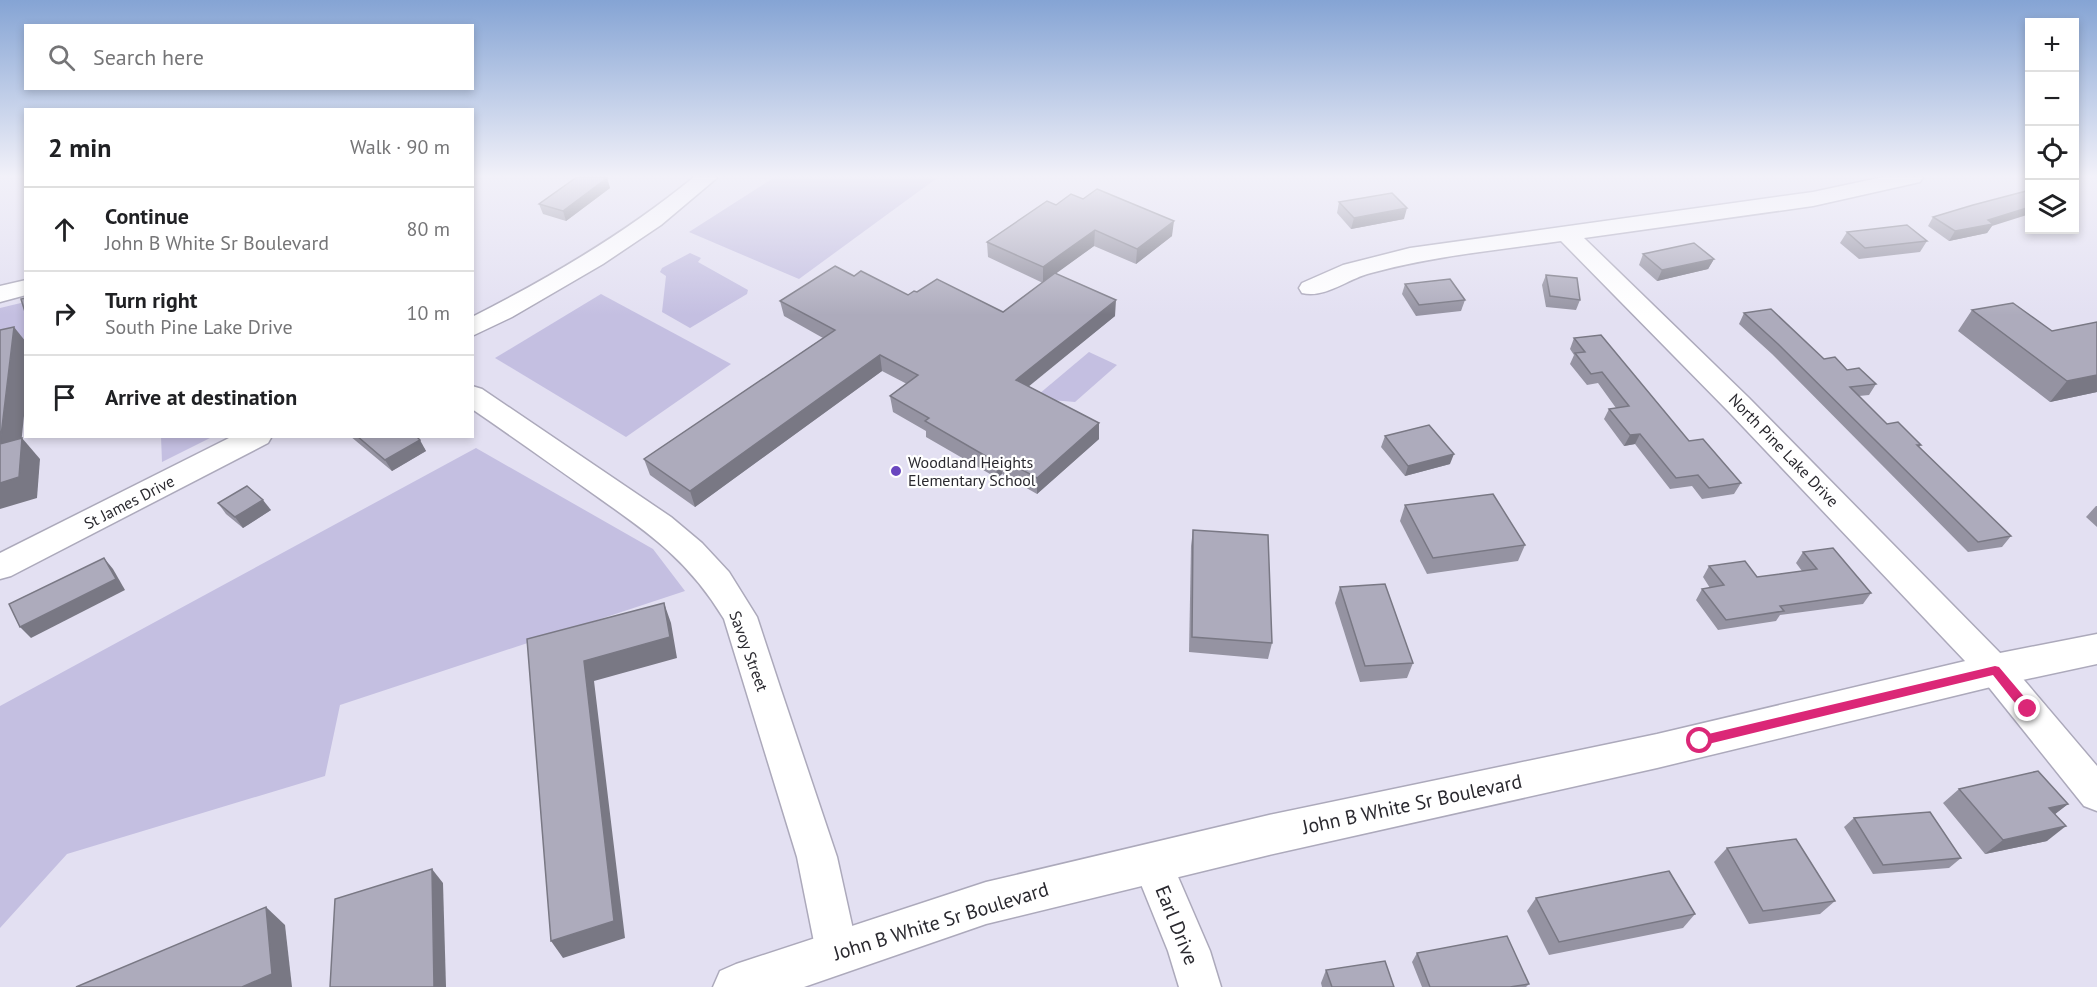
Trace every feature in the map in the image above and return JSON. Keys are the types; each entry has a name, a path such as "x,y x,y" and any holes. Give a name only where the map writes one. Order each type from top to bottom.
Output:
{"main road":[{"name":"John B White Sr Boulevard","path":"736,987 986,903 1152,862 1657,751 1995,670 2097,650"}],"street":[{"path":"474,327 553,284 647,223"},
{"path":"1311,288 1352,270 1410,255 1647,223"},
{"name":"North Pine Lake Drive","path":"1568,234 1756,422 1995,670 2097,794"},
{"path":"0,294 24,288"},
{"name":"Savoy Street","path":"474,396 660,525 691,551 718,581 740,616 817,857 837,952"},
{"name":"St James Drive","path":"0,567 254,438"},
{"name":"Earl Drive","path":"1152,862 1200,987"}],"shaded area":[{"path":"703,223 875,223 799,279 689,232"},
{"path":"690,253 701,258 698,262 748,290 747,294 690,328 662,312 666,276 660,272 662,268"},
{"path":"601,294 731,364 626,437 495,358"},
{"path":"24,302 24,340 0,347 0,308"},
{"path":"1089,352 1117,365 1075,402 1051,400 1039,394"},
{"path":"161,438 210,438 162,462"},
{"path":"476,448 653,549 685,591 340,705 325,776 67,854 0,928 0,706"}],"building":[{"path":"1015,223 1171,223 1137,249 1095,230 1043,267 987,242"},
{"path":"1943,223 1992,223 1955,231"},
{"path":"1907,225 1927,241 1865,248 1847,232"},
{"path":"1694,243 1714,259 1662,270 1643,254"},
{"path":"835,266 854,276 861,271 908,295 937,279 1003,312 1055,273 1116,300 1016,380 1099,423 1037,478 1001,458 996,462 925,421 929,418 890,396 918,375 880,355 690,491 644,459 835,330 780,301"},
{"path":"1546,275 1577,278 1580,300 1550,296"},
{"path":"1450,279 1465,300 1419,305 1405,284"},
{"path":"2013,303 2052,331 2097,322 2097,375 2067,381 1972,310"},
{"path":"1771,309 1824,359 1835,357 1847,370 1859,368 1876,384 1850,387 1887,424 1898,422 1921,445 1917,445 2011,536 1978,542 1744,313"},
{"path":"14,327 0,444 0,330"},
{"path":"1601,335 1689,441 1703,439 1741,483 1709,488 1698,475 1676,478 1640,434 1630,435 1609,409 1629,406 1602,372 1591,374 1575,353 1585,352 1574,338"},
{"path":"1429,425 1454,454 1408,466 1385,436"},
{"path":"22,438 19,477 0,483 0,444"},
{"path":"359,438 418,438 420,440 385,460"},
{"path":"247,486 263,500 235,517 218,503"},
{"path":"1493,494 1525,545 1433,558 1405,505"},
{"path":"1193,530 1268,535 1272,643 1192,637"},
{"path":"1833,548 1871,593 1780,606 1784,611 1726,620 1702,589 1724,585 1709,566 1745,561 1757,577 1817,569 1803,552"},
{"path":"104,558 116,579 20,627 9,604"},
{"path":"1385,584 1413,663 1365,666 1340,587"},
{"path":"664,603 670,637 584,661 614,921 551,941 527,639"},
{"path":"2038,771 2068,804 2049,808 2066,826 2003,840 1959,789"},
{"path":"1930,812 1961,858 1883,865 1854,818"},
{"path":"1796,839 1835,901 1763,911 1727,848"},
{"path":"432,869 434,987 330,987 335,899"},
{"path":"1669,871 1695,914 1559,942 1536,898"},
{"path":"266,907 272,974 242,987 76,987"},
{"path":"1507,936 1529,984 1510,987 1430,987 1417,953"},
{"path":"1385,961 1394,987 1332,987 1326,970"}],"place":[{"name":"Woodland Heights Elementary School","path":"896,471"}],"route":[{"path":"1700,741 1995,670 2028,709"}]}
